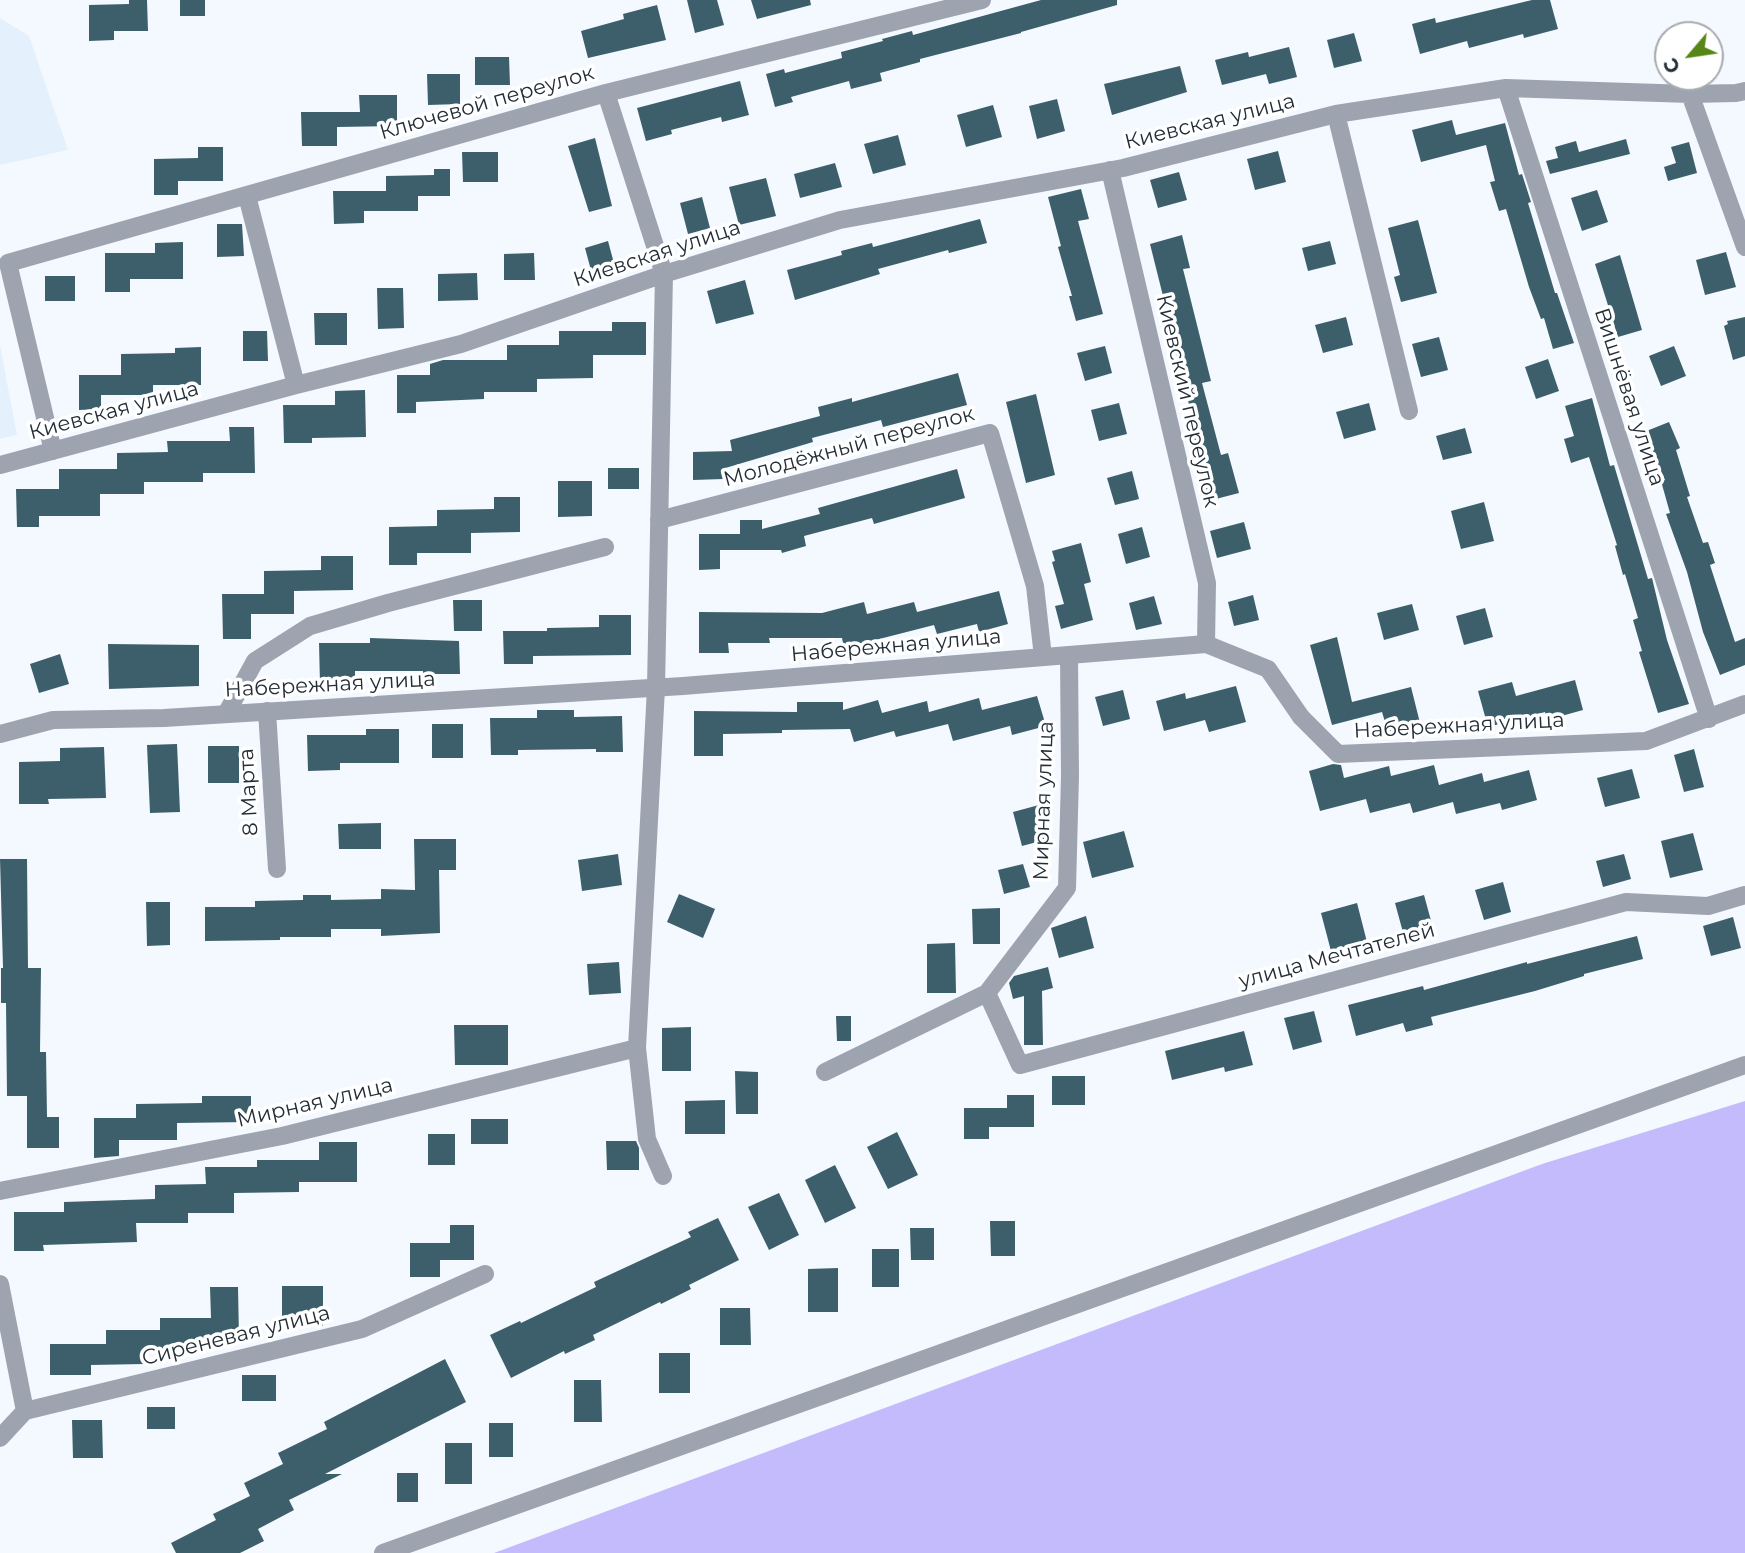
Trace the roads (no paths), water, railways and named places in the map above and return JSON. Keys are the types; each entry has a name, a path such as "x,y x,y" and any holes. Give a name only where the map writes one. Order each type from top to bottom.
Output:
{"street":[{"name":"Ключевой переулок","path":"53,450 8,263 606,93 982,0"},
{"name":"Киевская улица","path":"0,465 296,385 461,344 664,274 840,220 1110,170 1336,114 1506,88 1690,94 1745,91"},
{"name":"Вишнёвая улица","path":"1506,88 1709,719"},
{"path":"606,93 664,274 656,688 637,1048 647,1139 663,1176"},
{"path":"1690,94 1745,247"},
{"path":"1336,114 1409,411"},
{"name":"Киевский переулок","path":"1110,170 1207,583 1206,644"},
{"path":"247,195 296,385"},
{"name":"Молодёжный переулок","path":"659,520 990,433 1035,586 1043,657"},
{"path":"226,714 255,661 310,626 605,547"},
{"name":"Набережная улица","path":"0,734 53,720 164,718 656,688 1206,644 1268,669 1301,717 1338,754 1646,741 1745,704"},
{"name":"Мирная улица","path":"825,1072 987,993 1067,888 1069,655"},
{"name":"8 Марта","path":"267,711 277,869"},
{"name":"улица Мечтателей","path":"987,993 1020,1065 1626,902 1708,906 1745,895"},
{"name":"Мирная улица","path":"0,1191 282,1136 637,1048"},
{"path":"383,1553 1745,1065"},
{"name":"Сиреневая улица","path":"26,1411 362,1329 485,1274"},
{"path":"0,1284 26,1411 0,1438"}]}
